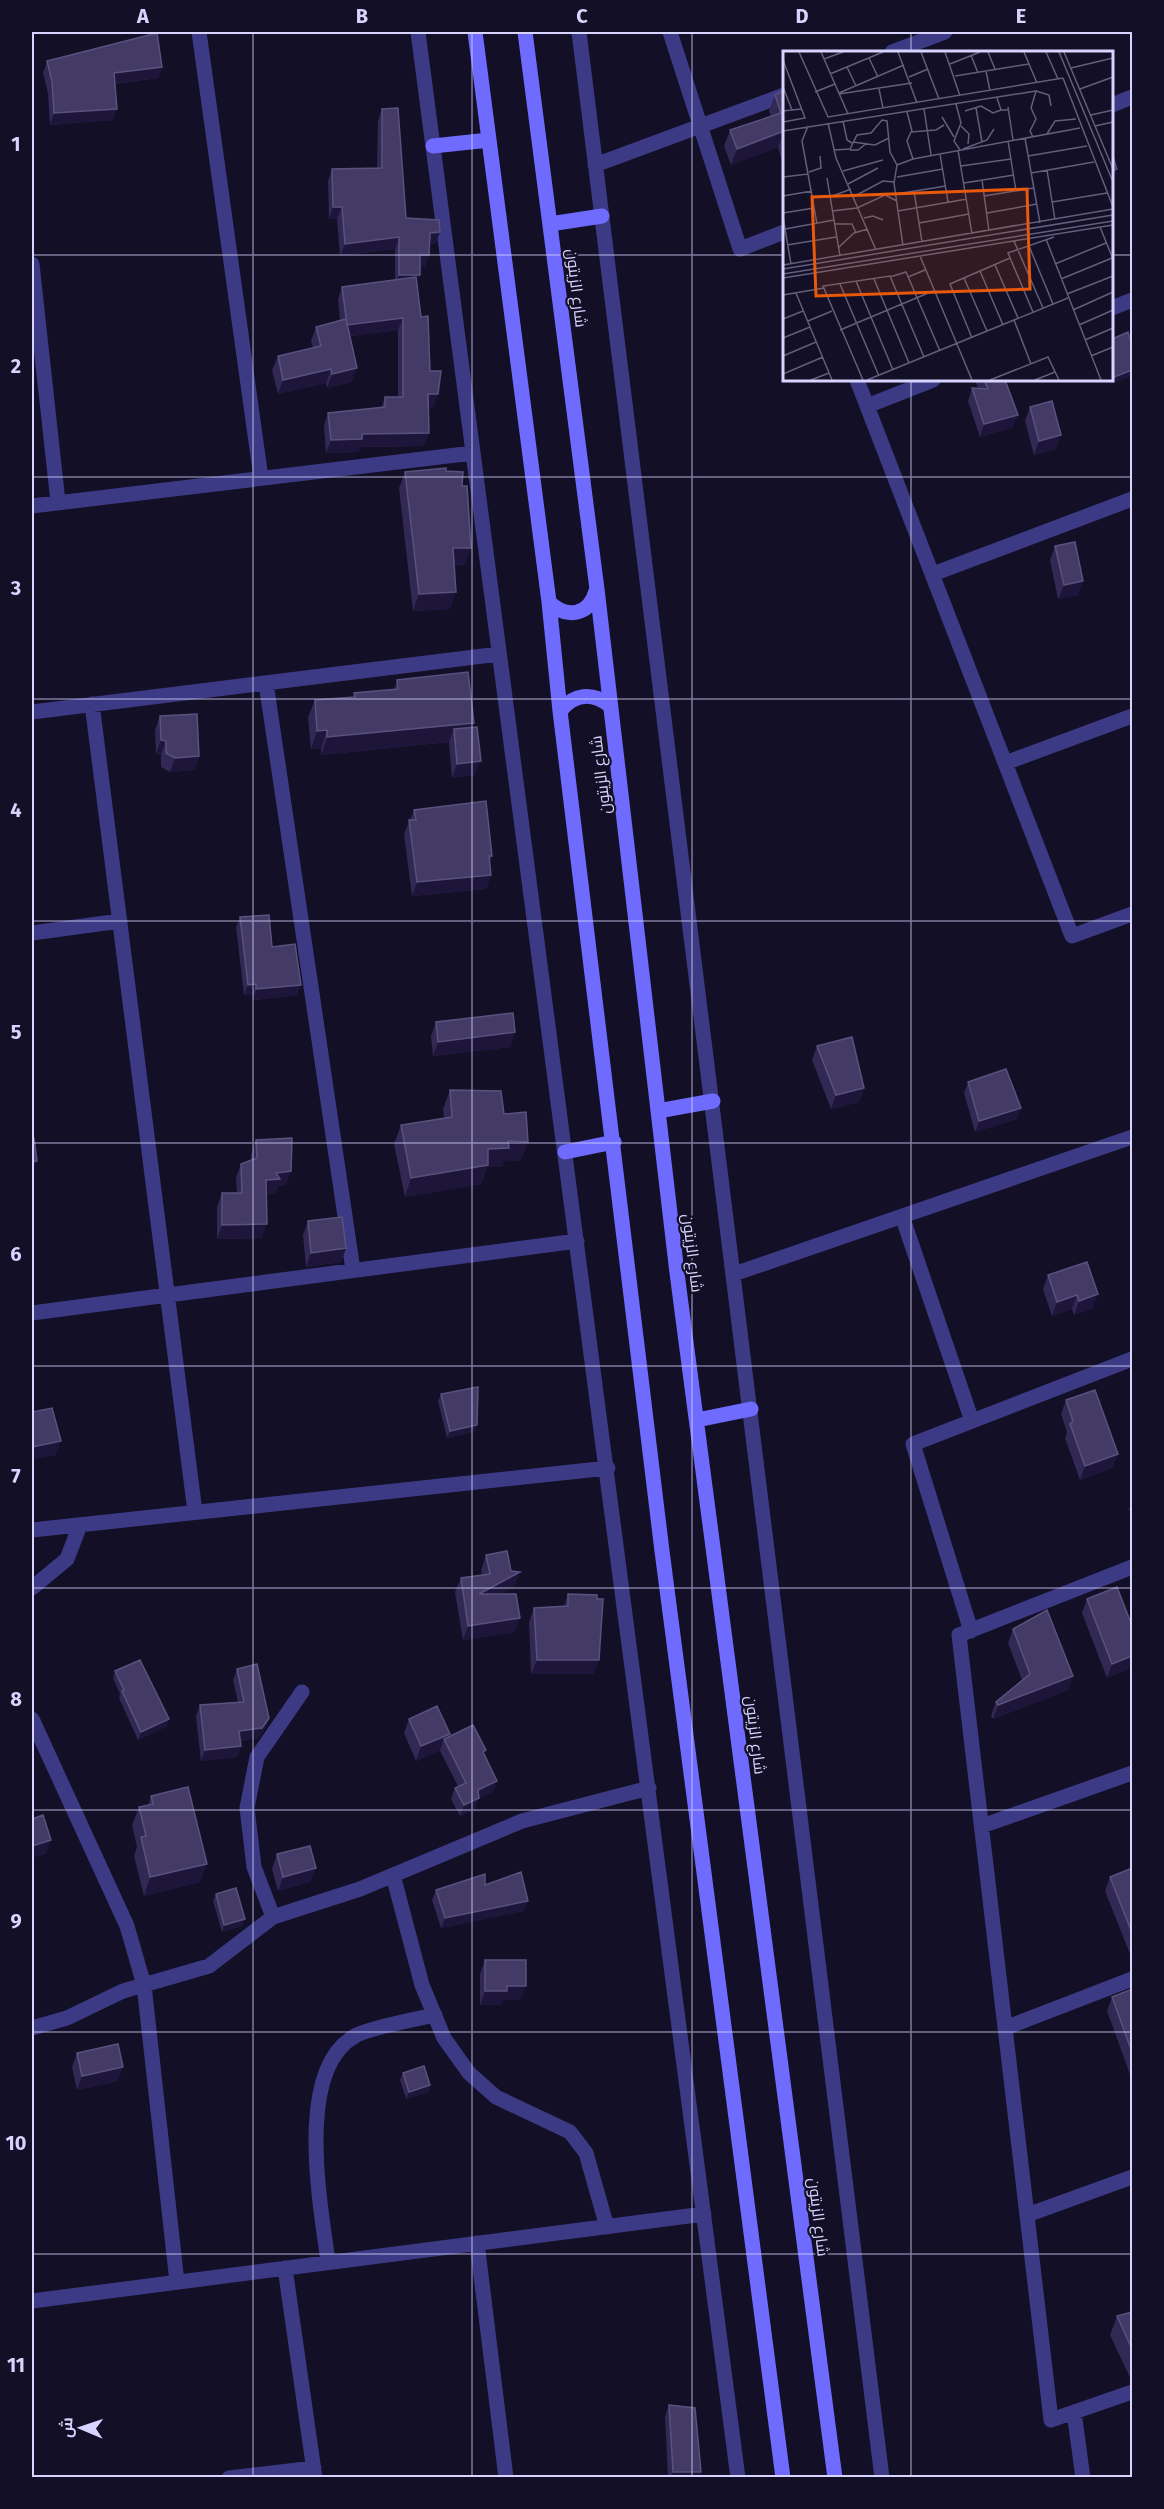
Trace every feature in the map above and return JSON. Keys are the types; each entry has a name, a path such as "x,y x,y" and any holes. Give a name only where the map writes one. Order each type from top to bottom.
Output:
{"main road":[{"name":"شارع الزيتون","path":"475,32 549,602 560,711 662,1551 783,2478"},
{"name":"شارع الزيتون","path":"525,32 597,589 609,705 697,1420 835,2478"},
{"path":"433,146 489,140"},
{"path":"550,224 602,216"},
{"path":"549,602 566,614 578,613 594,600 597,589"},
{"path":"560,711 566,703 584,696 593,696 609,705"},
{"path":"658,1112 713,1101"},
{"path":"565,1152 614,1142"},
{"path":"697,1420 751,1409"}],"street":[{"path":"199,32 261,478"},
{"path":"418,32 608,1468 738,2478"},
{"path":"579,32 882,2478"},
{"path":"670,32 741,249 783,232"},
{"path":"895,51 945,32"},
{"path":"595,165 701,128 783,95"},
{"path":"1113,105 1132,97"},
{"path":"32,264 58,502"},
{"path":"1113,308 1132,300"},
{"path":"857,381 1072,936 1132,914"},
{"path":"867,406 930,381"},
{"path":"32,506 473,453"},
{"path":"933,574 1132,499"},
{"path":"32,712 499,654"},
{"path":"266,683 353,1270"},
{"path":"92,704 195,1512"},
{"path":"1005,763 1132,716"},
{"path":"32,933 120,921"},
{"path":"734,1274 1132,1137"},
{"path":"902,1216 972,1421"},
{"path":"32,1313 577,1241"},
{"path":"971,1631 913,1444 1132,1359"},
{"path":"32,1530 608,1468"},
{"path":"32,1588 67,1559 80,1525"},
{"path":"1132,1567 959,1635 1051,2420 1132,2392"},
{"path":"273,1917 254,1867 247,1808 256,1758 302,1692"},
{"path":"32,1719 127,1926 144,1985 177,2282"},
{"path":"982,1826 1132,1773"},
{"path":"32,2028 67,2019 123,1991 209,1965 273,1917 360,1889 522,1821 649,1788"},
{"path":"393,1875 422,1985 444,2037 469,2073 496,2097 570,2132 586,2153 607,2227"},
{"path":"1005,2028 1132,1979"},
{"path":"328,2262 316,2170 316,2116 332,2057 355,2036 435,2015"},
{"path":"1027,2215 1132,2177"},
{"path":"32,2301 704,2214"},
{"path":"477,2243 506,2478"},
{"path":"229,2478 314,2473 285,2268"},
{"path":"1074,2412 1083,2478"}],"building":[{"path":"157,33 162,67 114,73 117,109 54,113 52,81 47,61"},
{"path":"783,91 783,131 737,149 730,130 781,113 775,95"},
{"path":"398,108 406,218 439,220 440,232 430,233 429,255 420,255 420,275 399,275 399,237 345,244 342,207 333,207 332,169 382,168 382,109"},
{"path":"1113,156 1117,169 1113,171"},
{"path":"416,277 421,317 428,316 430,371 441,371 438,394 428,394 429,433 362,434 362,439 331,440 328,413 385,407 385,397 403,397 403,318 347,325 342,287"},
{"path":"346,319 357,368 332,374 331,369 283,380 278,356 321,346 316,327"},
{"path":"1128,332 1132,345 1132,370 1113,378 1113,339"},
{"path":"984,381 1005,381 1018,415 984,424 972,388 988,389"},
{"path":"1052,401 1061,435 1039,441 1030,407"},
{"path":"446,468 446,471 463,472 462,486 467,486 471,548 453,548 456,592 419,594 405,472"},
{"path":"1075,542 1083,581 1064,585 1055,546"},
{"path":"468,672 474,723 327,737 327,730 317,731 315,700 355,697 354,693 398,689 397,680"},
{"path":"197,714 199,756 175,758 166,753 166,741 161,740 160,716"},
{"path":"477,727 481,761 457,764 454,729"},
{"path":"486,801 492,856 489,856 491,875 417,882 409,820 416,820 414,810"},
{"path":"269,915 272,947 295,944 301,985 256,989 256,984 248,985 240,917"},
{"path":"513,1013 515,1032 438,1042 436,1022"},
{"path":"852,1037 864,1088 836,1095 817,1046"},
{"path":"1006,1069 1021,1108 979,1121 968,1082"},
{"path":"450,1090 501,1091 504,1114 526,1112 528,1142 508,1141 509,1148 488,1149 488,1165 411,1178 401,1125 452,1117"},
{"path":"32,1138 34,1138 37,1161 32,1162"},
{"path":"292,1138 291,1171 276,1173 280,1179 266,1180 267,1224 222,1225 222,1193 242,1193 241,1164 257,1158 256,1140"},
{"path":"342,1217 346,1248 311,1253 308,1221"},
{"path":"1087,1262 1098,1294 1079,1301 1077,1295 1057,1302 1048,1275"},
{"path":"478,1387 477,1425 450,1431 441,1394"},
{"path":"1095,1390 1118,1454 1085,1466 1070,1424 1073,1421 1066,1400"},
{"path":"52,1408 61,1441 32,1447 32,1412"},
{"path":"507,1551 511,1571 520,1572 479,1594 516,1594 520,1618 468,1626 461,1578 490,1574 486,1555"},
{"path":"1117,1587 1132,1626 1132,1656 1112,1664 1087,1599"},
{"path":"568,1594 597,1595 597,1599 603,1599 599,1660 537,1660 534,1608 568,1606"},
{"path":"1047,1610 1073,1676 998,1705 996,1702 1030,1674 1013,1629"},
{"path":"140,1660 169,1719 141,1732 115,1671"},
{"path":"257,1664 269,1718 262,1728 239,1731 241,1746 205,1750 200,1705 244,1702 237,1669"},
{"path":"437,1706 450,1734 421,1746 409,1719"},
{"path":"473,1725 486,1750 483,1752 497,1781 478,1790 479,1798 464,1805 455,1788 466,1783 444,1739"},
{"path":"188,1787 207,1864 150,1877 141,1837 146,1836 139,1807 153,1804 151,1796"},
{"path":"43,1815 51,1840 32,1846 32,1819"},
{"path":"310,1846 316,1868 283,1877 277,1854"},
{"path":"1132,1868 1132,1933 1110,1877"},
{"path":"521,1872 528,1901 445,1918 436,1890 485,1874 485,1885"},
{"path":"236,1888 245,1919 224,1925 216,1894"},
{"path":"485,1960 526,1960 526,1986 507,1986 507,1991 485,1991"},
{"path":"1132,1989 1132,2052 1112,1997"},
{"path":"118,2044 123,2067 82,2076 77,2053"},
{"path":"424,2066 430,2085 409,2092 403,2073"},
{"path":"1132,2312 1132,2349 1117,2316"},
{"path":"669,2405 695,2408 701,2472 673,2472"}]}
